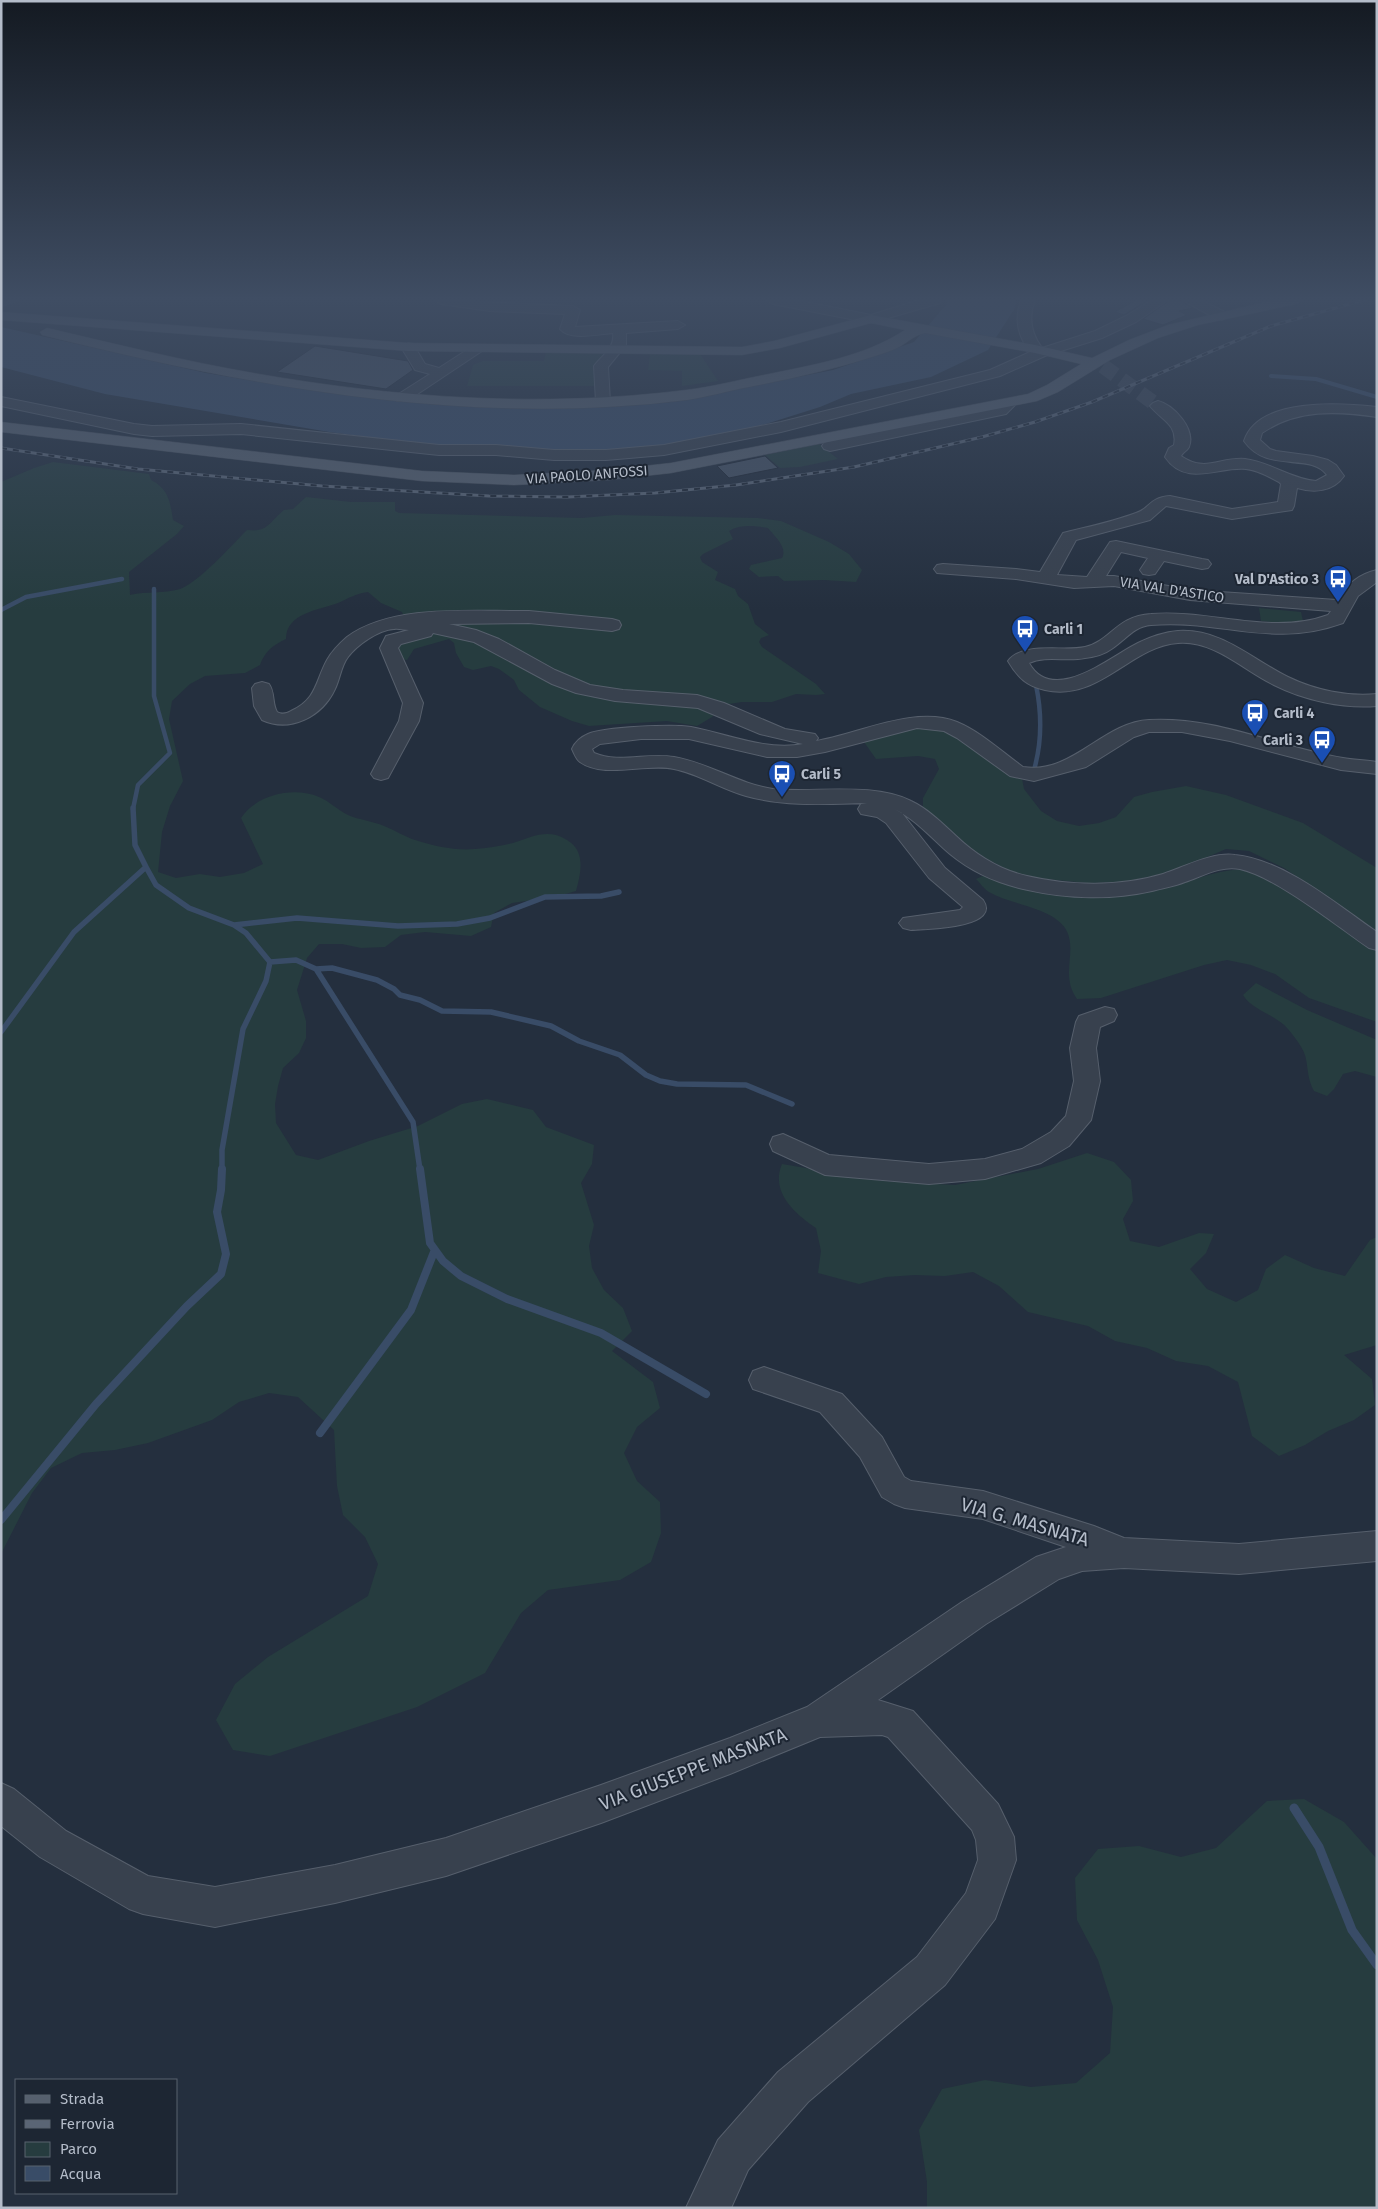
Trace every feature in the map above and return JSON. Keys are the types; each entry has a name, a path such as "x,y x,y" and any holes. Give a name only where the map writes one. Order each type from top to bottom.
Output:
{"main road":[{"name":"VIA PAOLO ANFOSSI","path":"1,427 431,477 492,480 577,478 695,464 1010,403"}],"street":[{"path":"11,403 134,429 241,428 439,450 496,450 554,455 606,455 664,450 772,429 876,403"},
{"name":"VIA PAOLO ANFOSSI","path":"830,446 1001,411 1010,403"},
{"path":"1158,406 1176,419 1183,441 1173,457 1182,464 1196,469 1212,470 1245,463 1260,466 1287,481 1316,486 1332,482 1336,476 1333,470 1324,464 1307,460 1286,459 1263,451 1252,441 1255,431 1275,419 1300,412 1342,408 1377,412"},
{"path":"122,441 133,435 168,434 177,430"},
{"path":"1046,578 1069,537 1144,516 1161,502 1170,501 1232,514 1286,506 1289,484 1287,481"},
{"path":"1093,582 1116,546 1202,564"},
{"path":"1139,585 1159,555"},
{"name":"VIA VAL D'ASTICO","path":"943,569 983,571 1074,583 1114,581 1190,596 1341,606"},
{"name":"VIA VAL D'ASTICO","path":"1377,575 1360,582 1341,606 1336,619 1322,626 1295,631 1176,618 1150,619 1130,624 1101,647 1083,653 1067,656 1032,655 1018,661 1023,672 1034,681 1050,685 1076,683 1094,677 1156,642 1180,637 1190,638 1213,643 1282,682 1340,699 1368,702 1377,700"},
{"path":"399,624 409,619 502,617 612,625"},
{"path":"262,688 264,706 269,716 279,720 302,714 317,701 326,688 327,680 335,662 345,648 365,634 383,626 399,624 439,628 470,634 492,643 562,682 586,690 633,697 668,697 694,700 710,705 761,728 802,738 825,739 863,736"},
{"path":"380,774 409,721 414,702 389,648 393,640 439,628"},
{"path":"1175,707 1181,714 1194,718 1231,736"},
{"path":"1377,768 1326,760 1231,736 1182,726 1148,726 1127,733 1080,763 1034,775 1017,772 964,734 949,726 918,722 797,751 767,751 689,733 641,733 595,738 584,745 582,749 586,757 598,762 661,761 695,767 730,784 765,794 879,797 901,804 922,818 970,859 1010,878 1046,887 1107,890 1166,881 1209,866 1234,860 1262,867 1377,943"},
{"path":"802,796 811,804 871,809 884,812 894,818 937,873 975,905 975,912 965,917 911,923"},
{"path":"783,1144 825,1165 929,1174 985,1169 1031,1156 1060,1139 1078,1120 1088,1081 1083,1048 1088,1022 1105,1015"},
{"name":"VIA G. MASNATA","path":"764,1380 831,1403 871,1447 893,1487 904,1494 983,1505 1094,1541 1124,1553"},
{"name":"VIA GIUSEPPE MASNATA","path":"1,1802 53,1844 143,1895 215,1906 335,1884 446,1857 669,1780 820,1719 974,1613 1048,1568 1082,1556 1124,1553 1239,1559 1377,1546"},
{"path":"708,2208 733,2155 793,2088 931,1972 981,1905 997,1860 996,1837 985,1818 900,1723 882,1717 820,1719"}],"green space":[{"path":"819,444 838,459 800,467 780,468 765,455"},
{"path":"53,462 149,474 151,480 162,488 168,497 173,520 184,526 177,534 129,572 130,595 180,589 196,579 215,563 247,530 260,530 264,528 284,510 293,509 306,497 351,502 395,502 395,511 399,513 582,518 615,515 758,518 781,521 829,542 849,554 862,570 856,582 824,580 784,581 778,576 759,577 749,569 751,565 782,558 783,554 782,546 768,528 743,526 729,531 733,539 703,554 700,557 702,562 718,572 715,580 735,589 738,596 748,604 755,624 769,635 761,638 759,642 762,647 816,684 825,694 796,694 772,702 742,702 722,705 712,717 697,726 667,721 589,726 572,721 540,707 519,690 514,680 499,669 491,666 473,670 464,667 456,653 454,643 449,639 414,649 407,660 398,658 397,643 413,637 402,612 381,603 368,592 297,618 287,630 286,639 270,649 260,665 245,673 205,676 190,684 172,701 169,719 183,781 170,806 162,832 158,872 176,878 200,874 220,877 244,873 263,864 241,818 256,803 265,798 298,792 319,797 348,815 380,824 411,839 437,846 453,849 485,848 547,834 560,836 577,850 580,856 580,870 576,891 555,897 512,903 494,913 491,927 471,936 425,932 401,935 385,947 361,948 342,944 319,944 307,958 297,990 306,1021 306,1038 299,1053 283,1068 275,1104 276,1123 296,1155 318,1160 369,1141 418,1126 462,1104 487,1099 533,1110 546,1127 594,1145 592,1164 581,1183 594,1225 589,1246 592,1268 604,1290 623,1308 632,1331 612,1351 653,1382 660,1408 637,1427 624,1453 637,1481 660,1502 661,1533 651,1562 620,1580 548,1590 521,1613 485,1673 417,1707 270,1756 233,1750 216,1720 235,1684 268,1657 368,1596 378,1564 365,1537 343,1515 337,1486 334,1430 298,1397 269,1393 239,1402 212,1420 148,1443 115,1450 82,1453 51,1468 32,1493 1,1554 1,482"},
{"path":"1259,608 1301,612 1303,621 1300,621 1301,625 1261,621"},
{"path":"912,728 932,728 951,733 1012,776 1022,779 1024,789 1041,811 1057,821 1079,826 1099,823 1116,817 1134,797 1186,786 1226,795 1303,823 1377,868 1377,931 1284,868 1249,851 1226,849 1182,868 1159,875 1123,882 1087,883 1035,878 1010,871 960,842 923,811 923,798 939,769 935,759 918,756 876,759 864,742"},
{"path":"1241,869 1259,873 1377,952 1377,1022 1309,998 1275,974 1251,965 1227,960 1204,965 1101,998 1077,999 1072,990 1070,980 1070,945 1069,936 1065,928 1050,915 989,892 976,879 985,875 1030,889 1073,896 1095,896 1117,895 1164,888 1211,874"},
{"path":"1256,983 1307,1010 1377,1040 1377,1077 1355,1071 1343,1074 1334,1089 1327,1096 1314,1091 1309,1079 1305,1055 1296,1039 1283,1024 1252,1005 1243,995"},
{"path":"1087,1153 1114,1162 1131,1180 1133,1201 1123,1219 1130,1241 1159,1247 1199,1233 1214,1234 1206,1253 1190,1269 1207,1289 1236,1302 1258,1290 1266,1269 1285,1255 1314,1268 1345,1276 1370,1240 1377,1237 1377,1345 1344,1355 1372,1379 1375,1405 1354,1420 1279,1456 1252,1436 1238,1382 1208,1366 1176,1361 1147,1348 1115,1341 1088,1326 1028,1312 999,1286 973,1272 945,1276 915,1275 886,1277 859,1284 818,1273 821,1251 816,1228 793,1209 782,1193 779,1184 782,1164 883,1181 955,1185 1038,1169"},
{"path":"1304,1799 1344,1822 1377,1859 1377,2208 927,2208 927,2182 919,2130 942,2089 985,2080 1031,2087 1076,2083 1110,2053 1113,2007 1098,1960 1077,1920 1075,1878 1098,1849 1139,1846 1181,1857 1216,1848 1267,1801"}],"water":[{"path":"159,403 423,403 438,405 829,403 766,424 700,440 612,452 550,452 478,445 428,445 329,432"}],"building":[{"path":"765,456 778,468 729,478 717,466"}],"waterway":[{"path":"1,610 26,597 122,579"},
{"path":"133,809 138,785 170,753 154,696 154,589"},
{"path":"1034,770 1039,749 1040,728 1036,685"},
{"path":"133,809 135,845 146,867"},
{"path":"1,1032 74,932 146,867"},
{"path":"146,867 156,885 189,908 234,925"},
{"path":"234,925 297,918 398,926 457,924 490,918 545,897 601,896 619,892"},
{"path":"234,925 246,933 270,962"},
{"path":"270,962 296,960 316,969"},
{"path":"222,1169 222,1150 243,1029 266,981 270,962"},
{"path":"316,969 332,968 377,980 394,989 400,995 420,1000 442,1011 491,1012 551,1026 579,1041 620,1055 646,1075 660,1081 677,1084 746,1085 792,1104"},
{"path":"316,969 413,1122 420,1170"},
{"path":"1,1520 96,1404 187,1306 221,1274 226,1254 217,1212 222,1169"},
{"path":"420,1169 430,1243 443,1261 461,1276 507,1299 601,1333 706,1394"},
{"path":"320,1433 411,1310 434,1252"},
{"path":"1294,1808 1319,1847 1352,1930 1377,1965"}],"tunnel":[{"path":"1154,403 1158,406"}],"railway":[{"path":"1,448 138,469 322,486 489,496 567,497 655,493 736,485 854,467 982,437 1035,422 1089,403"}],"place":[{"name":"Val D'Astico 3","path":"1338,603"},
{"name":"Carli 1","path":"1025,653"},
{"name":"Carli 4","path":"1255,737"},
{"name":"Carli 3","path":"1322,764"},
{"name":"Carli 5","path":"782,798"}]}
